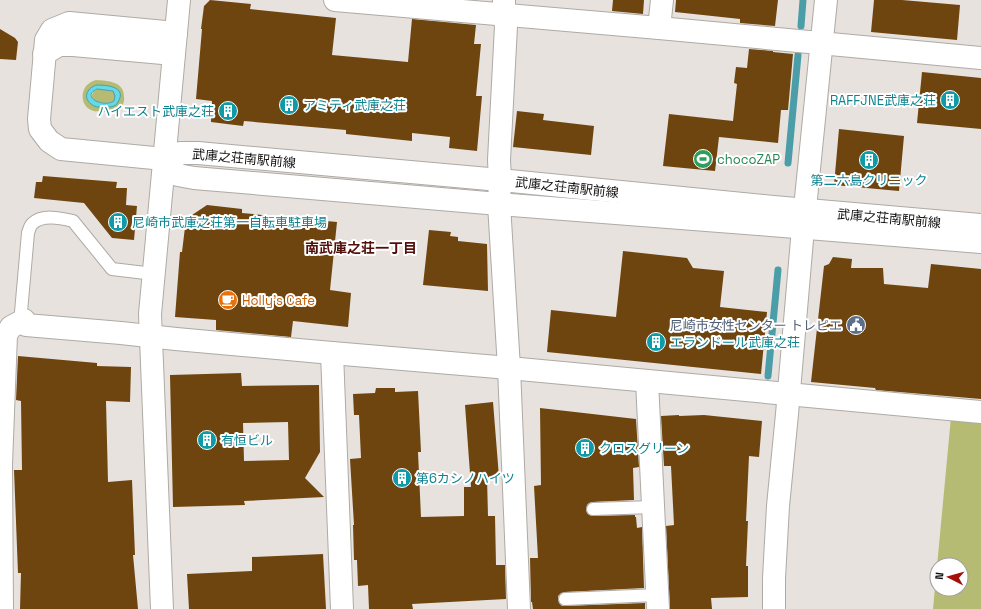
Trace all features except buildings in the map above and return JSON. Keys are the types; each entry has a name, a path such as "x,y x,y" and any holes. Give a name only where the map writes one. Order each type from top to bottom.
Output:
{"street":[{"path":"162,609 150,314 179,0"},
{"path":"340,0 504,7 659,28 981,58"},
{"path":"659,28 662,0"},
{"path":"774,609 774,578 778,506 804,219 826,0"},
{"path":"504,7 506,26 498,204 509,368 519,609"},
{"path":"164,159 61,149 49,141 40,130 39,119 44,54 59,45 175,44"},
{"name":"武庫之荘南駅前線","path":"981,225 804,219 498,204 194,178 178,175 164,159 180,153 198,153 500,180 804,219 981,242"},
{"path":"2,609 1,464 6,335 12,327 24,320 26,325 981,412"},
{"path":"332,353 342,609"},
{"path":"647,381 657,602"}],"lane":[{"path":"24,320 21,312 28,233 31,225 38,220 47,218 73,221 112,269 154,274"},
{"path":"593,509 653,507"},
{"path":"565,600 657,602"}],"green space":[{"path":"96,80 114,83 121,88 124,101 118,110 114,112 95,111 86,106 83,100 84,89 88,84","holes":["95,85 116,89 116,105 88,101"]},
{"path":"97,89 113,91 115,99 109,103 93,100 92,94"},
{"path":"951,417 981,420 981,609 933,609 934,597 969,597 969,557 938,557"}],"water":[{"path":"94,86 112,87 119,91 120,95 116,105 104,108 93,106 88,101 87,93","holes":["97,89 113,91 115,96 114,101 110,103 95,101 91,95 92,92"]}],"waterway":[{"path":"801,26 803,0"},
{"path":"788,163 798,55"},
{"path":"768,376 778,270"}],"place":[{"name":"RAFFJNE武庫之荘","path":"950,100"},
{"name":"アミティ武庫之荘","path":"289,105"},
{"name":"ハイエスト武庫之荘","path":"228,111"},
{"name":"chocoZAP","path":"703,159"},
{"name":"第二六島クリニック","path":"869,160"},
{"name":"尼崎市武庫之荘第一自転車駐車場","path":"118,222"},
{"name":"Holly's Cafe","path":"228,300"},
{"name":"尼崎市女性センター トレピエ","path":"856,325"},
{"name":"エランドール武庫之荘","path":"656,342"},
{"name":"有恒ビル","path":"207,440"},
{"name":"クロスグリーン","path":"585,448"},
{"name":"第6カシノハイツ","path":"402,478"}],"district":[{"name":"南武庫之荘一丁目","path":"361,248"}]}
